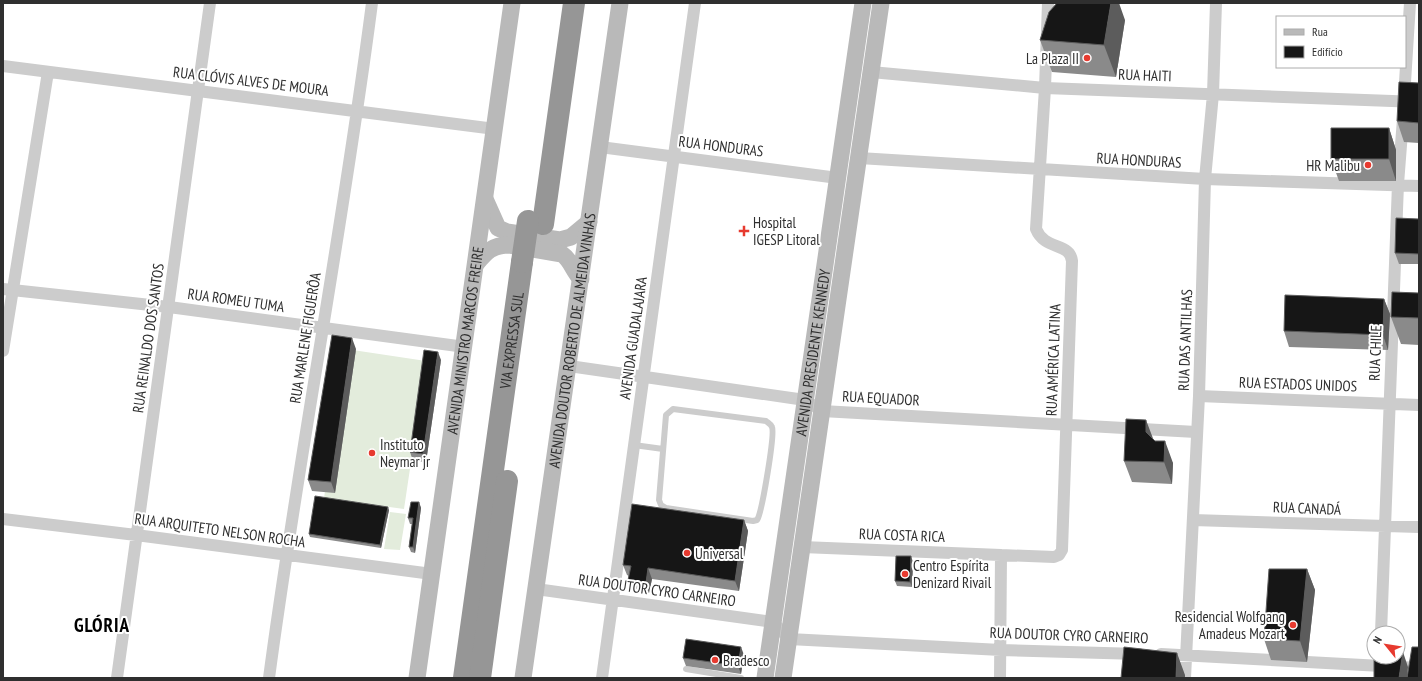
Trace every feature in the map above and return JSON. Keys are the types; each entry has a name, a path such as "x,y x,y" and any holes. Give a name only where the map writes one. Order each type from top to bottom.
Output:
{"highway":[{"name":"VIA EXPRESSA SUL","path":"480,678 535,222 559,3"},
{"name":"VIA EXPRESSA SUL","path":"535,222 574,3"},
{"name":"VIA EXPRESSA SUL","path":"464,678 530,263"}],"main road":[{"name":"AVENIDA MINISTRO MARCOS FREIRE","path":"417,678 465,347 512,3"},
{"name":"AVENIDA DOUTOR ROBERTO DE ALMEIDA VINHAS","path":"523,678 620,3"},
{"name":"AVENIDA PRESIDENTE KENNEDY","path":"765,678 863,3"},
{"name":"AVENIDA PRESIDENTE KENNEDY","path":"784,678 881,3"},
{"path":"485,198 498,228 507,232 560,240 571,237 589,222"},
{"path":"476,264 485,253 495,246 517,246 562,254 568,258 575,273 581,279"}],"street":[{"name":"RUA REINALDO DOS SANTOS","path":"117,678 210,3"},
{"name":"RUA MARLENE FIGUERÔA","path":"269,678 286,555 358,111 372,3"},
{"name":"AVENIDA GUADALAJARA","path":"602,678 695,3"},
{"name":"RUA AMÉRICA LATINA","path":"1001,555 1054,557 1059,555 1062,550 1072,257 1064,248 1045,242 1036,228 1045,88 1048,3"},
{"name":"RUA DAS ANTILHAS","path":"1185,678 1194,520 1196,432 1199,396 1205,179 1213,94 1216,3"},
{"name":"RUA CHILE","path":"1382,625 1398,184 1410,3"},
{"name":"RUA CLÓVIS ALVES DE MOURA","path":"3,66 495,129"},
{"path":"3,351 8,290 48,72"},
{"name":"RUA HAITI","path":"871,72 1045,88 1419,102"},
{"name":"RUA HONDURAS","path":"600,147 838,178"},
{"name":"RUA HONDURAS","path":"859,158 1040,171 1205,179 1398,184 1419,186"},
{"name":"RUA ROMEU TUMA","path":"8,290 168,307 465,347"},
{"name":"RUA EQUADOR","path":"569,366 806,400 822,411 1196,432"},
{"name":"RUA ESTADOS UNIDOS","path":"1199,396 1419,405"},
{"name":"RUA ARQUITETO NELSON ROCHA","path":"3,519 432,574"},
{"name":"RUA CANADÁ","path":"1194,520 1419,527"},
{"name":"RUA COSTA RICA","path":"802,547 1001,555"},
{"path":"1000,678 1001,555"},
{"name":"RUA DOUTOR CYRO CARNEIRO","path":"536,589 773,622"},
{"path":"773,622 789,639"},
{"name":"RUA DOUTOR CYRO CARNEIRO","path":"789,639 1001,650 1186,655 1419,668"}],"lane":[{"path":"673,409 766,421 770,424 773,428 763,499 757,520 753,521 673,509 661,505 659,500 663,449 666,415 673,409"},
{"path":"634,445 663,449"},
{"path":"686,669 741,678"}],"green space":[{"path":"346,349 426,361 404,509 324,498"},
{"path":"390,512 406,514 400,550 384,549"}],"building":[{"path":"1057,3 1111,3 1104,45 1040,40 1049,12"},
{"path":"1399,82 1419,83 1419,123 1397,121"},
{"path":"1331,128 1389,128 1389,159 1331,159"},
{"path":"1396,218 1419,219 1419,254 1395,253"},
{"path":"1392,292 1419,293 1419,318 1391,317"},
{"path":"1285,295 1384,299 1383,335 1284,331"},
{"path":"332,335 352,338 331,482 308,480"},
{"path":"424,350 438,352 423,454 410,452"},
{"path":"1126,419 1146,420 1146,432 1155,441 1165,441 1164,462 1124,461"},
{"path":"315,496 388,507 380,545 309,534"},
{"path":"411,502 419,502 413,547 409,547 413,518 408,518"},
{"name":"Universal","path":"632,504 744,520 735,581 648,568 646,583 628,580 631,566 623,565"},
{"name":"Centro Espírita Denizard Rivail","path":"896,556 911,556 910,582 895,581"},
{"path":"1269,569 1307,569 1300,641 1264,639"},
{"path":"686,639 741,647 738,666 683,658"},
{"path":"1124,647 1177,653 1176,678 1121,678"},
{"path":"1412,647 1419,647 1419,678 1407,678"},
{"path":"1374,665 1401,665 1399,678 1374,678"}],"place":[{"name":"La Plaza II","path":"1087,58"},
{"name":"HR Malibu","path":"1368,165"},
{"name":"Hospital IGESP Litoral","path":"744,231"},
{"name":"Instituto Neymar jr","path":"372,453"},
{"name":"Universal","path":"687,553"},
{"name":"Centro Espírita Denizard Rivail","path":"905,574"},
{"name":"Residencial Wolfgang Amadeus Mozart","path":"1293,625"},
{"name":"Bradesco","path":"715,660"}],"district":[{"name":"GLÓRIA","path":"102,625"}]}
